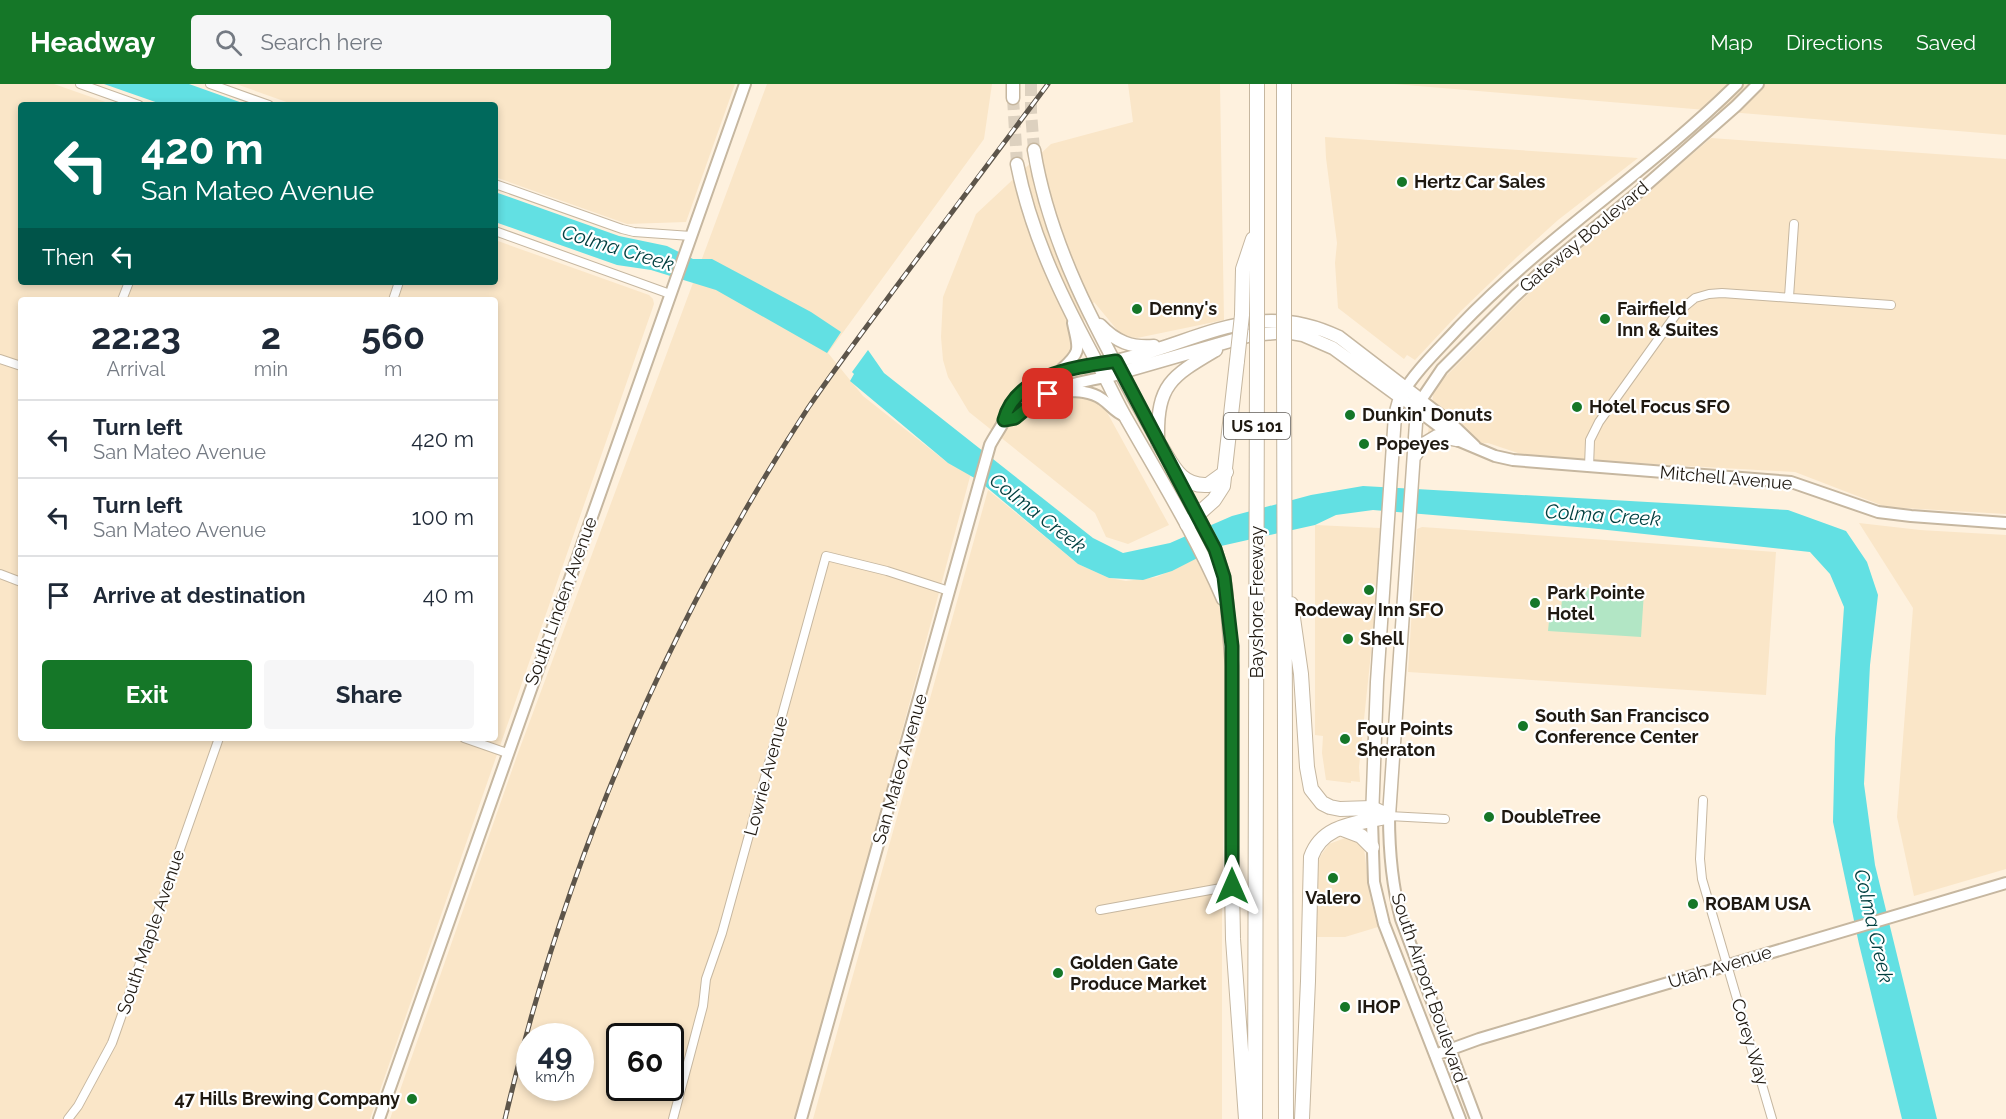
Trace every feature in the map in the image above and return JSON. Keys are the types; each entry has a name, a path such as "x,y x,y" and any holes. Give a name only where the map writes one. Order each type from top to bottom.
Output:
{"highway":[{"name":"Bayshore Freeway","path":"1255,1119 1257,84"},
{"name":"Bayshore Freeway","path":"1284,84 1286,1119"},
{"path":"1284,106 1291,84"},
{"path":"1194,523 1220,494 1226,472 1238,362 1244,269 1257,225"},
{"path":"1158,442 1186,482 1200,486 1208,485 1226,472"},
{"path":"1284,548 1301,674 1307,767 1311,789 1322,803 1330,807 1389,816"},
{"path":"1302,1119 1311,857 1319,841 1329,833 1372,815"},
{"path":"1340,828 1361,836 1372,847"},
{"path":"1232,886 1246,1119"}],"main road":[{"path":"1013,84 1013,98"},
{"path":"1034,150 1042,193 1055,236 1084,302 1158,442 1209,552 1228,611 1232,666 1232,886"},
{"path":"1017,164 1038,241 1073,319 1125,416 1194,523"},
{"path":"1084,302 1102,327 1124,344 1144,347 1176,343"},
{"path":"1116,361 1234,324 1270,320 1307,324 1339,337 1420,405"},
{"path":"1106,378 1230,341 1270,332 1286,332 1318,340 1403,392"},
{"path":"1158,442 1158,408 1166,388 1183,370 1230,341"},
{"name":"South Airport Boulevard","path":"1372,815 1390,471 1395,415 1403,392"},
{"name":"South Airport Boulevard","path":"1389,816 1413,466 1420,405"},
{"path":"1413,466 1422,445 1428,440 1437,436 1457,440"}],"street":[{"path":"80,84 131,102"},
{"path":"210,84 261,102"},
{"name":"South Linden Avenue","path":"379,1119 745,84"},
{"name":"Gateway Boulevard","path":"1403,392 1430,357 1519,268 1642,169 1737,84"},
{"name":"Gateway Boulevard","path":"1420,405 1442,369 1515,296 1635,195 1758,84"},
{"path":"498,185 622,229 691,236"},
{"path":"1789,297 1794,224"},
{"path":"498,232 672,289"},
{"path":"1589,467 1590,440 1599,422 1677,313 1695,298 1722,293 1891,305"},
{"path":"1061,370 1077,353 1078,345 1073,319"},
{"path":"0,359 18,365"},
{"name":"San Mateo Avenue","path":"801,1119 988,453 1006,411 1030,386 1061,370 1116,361"},
{"path":"1004,420 1015,418 1048,394 1074,384 1106,378"},
{"path":"1048,394 1071,391 1091,393 1116,413 1125,416"},
{"name":"Mitchell Avenue","path":"1420,405 1457,440 1513,460 1791,482 1878,512 2006,523"},
{"name":"Mitchell Avenue","path":"1420,405 1452,424 1480,450"},
{"name":"Lowrie Avenue","path":"673,1119 703,1006 706,979 725,925 826,556 887,571 949,591"},
{"path":"0,574 18,581"},
{"name":"South Maple Avenue","path":"68,1119 78,1106 112,1043 218,741"},
{"path":"473,741 507,753"},
{"name":"Corey Way","path":"1703,800 1701,872 1773,1119"},
{"name":"South Airport Boulevard","path":"1372,815 1374,882 1384,924 1460,1119"},
{"path":"1389,816 1445,819"},
{"name":"South Airport Boulevard","path":"1389,816 1390,859 1396,901 1476,1119"},
{"name":"Utah Avenue","path":"1435,1055 1479,1039 2006,883"},
{"path":"1100,910 1232,886"}],"shaded area":[{"path":"0,84 54,84 105,102 18,102 18,285 498,285 498,241 649,295 653,299 654,304 370,1119 0,1119"},
{"path":"236,84 735,84 686,222 627,224 498,178 498,102 287,102"},
{"path":"767,84 992,84 984,139 828,353 863,396 948,463 971,473 815,1056 795,1119 390,1119 518,753"},
{"path":"1128,84 1220,84 1224,320 1137,338 1125,336 1118,331 1094,302 1070,345 1169,525 1128,544 1106,537 1095,513 969,412 948,377 943,360 941,337 943,297 976,214 1051,144 1133,122"},
{"path":"1394,84 2006,84 2006,135"},
{"path":"1325,137 1638,158 1558,220 1517,257 1415,360 1407,355 1404,359 1338,308 1335,263 1337,243"},
{"path":"1711,138 2006,159 2006,514 1886,507 1795,472 1530,457 1488,443 1426,448 1434,388 1530,292"},
{"path":"988,490 1078,564 1109,578 1126,581 1157,577 1200,556 1222,614 1226,680 1222,916 1222,1119 813,1119"},
{"path":"1859,523 1920,530 2006,535 2006,869 1914,896 1897,817 1913,608"},
{"path":"1315,525 1380,528 1374,624 1359,767 1360,782 1326,780 1322,753 1323,736 1315,735"},
{"path":"1422,527 1776,552 1766,695 1408,672 1417,529"},
{"path":"1345,838 1358,841 1364,848 1370,897 1378,927 1345,937 1315,937 1317,865 1329,844"}],"green space":[{"path":"1587,588 1644,592 1641,637 1548,631 1549,621 1553,621 1554,611 1561,612 1562,598 1573,600 1577,595 1586,594"}],"water":[{"path":"104,84 189,84 240,102 155,102"},
{"name":"Colma Creek","path":"498,193 619,236 667,246 693,259 712,259 811,312 841,332 827,353 716,290 651,270 617,265 498,223"},
{"name":"Colma Creek","path":"868,350 884,373 1093,538 1123,553 1170,543 1232,516 1311,495 1363,486 1788,510 1846,531 1867,562 1878,595 1870,665 1864,784 1875,865 1937,1119 1902,1119 1859,944 1833,822 1835,738 1844,607 1830,574 1810,552 1589,528 1373,510 1336,515 1315,525 1221,546 1172,571 1143,580 1109,578 1078,564 978,480 948,463 850,381 854,374 852,372"}],"tunnel":[{"path":"1031,84 1034,150"},
{"path":"1013,98 1017,164"}],"railway":[{"path":"505,1119 529,1025 557,932 589,840 625,750 665,662 709,575 808,408 1048,84"}],"place":[{"name":"Hertz Car Sales","path":"1402,182"},
{"name":"Denny's","path":"1137,309"},
{"name":"Fairfield Inn & Suites","path":"1605,319"},
{"name":"Hotel Focus SFO","path":"1577,407"},
{"name":"Dunkin' Donuts","path":"1350,415"},
{"name":"Popeyes","path":"1364,444"},
{"name":"Rodeway Inn SFO","path":"1369,590"},
{"name":"Park Pointe Hotel","path":"1535,603"},
{"name":"Shell","path":"1348,639"},
{"name":"South San Francisco Conference Center","path":"1523,726"},
{"name":"Four Points Sheraton","path":"1345,739"},
{"name":"DoubleTree","path":"1489,817"},
{"name":"Valero","path":"1333,878"},
{"name":"ROBAM USA","path":"1693,904"},
{"name":"Golden Gate Produce Market","path":"1058,973"},
{"name":"IHOP","path":"1345,1007"},
{"name":"47 Hills Brewing Company","path":"412,1099"}],"route":[{"path":"1048,394 1015,418 1004,420 1006,411 1021,393 1041,380 1061,370 1116,361 1215,549 1224,577 1232,646 1232,886"}]}
